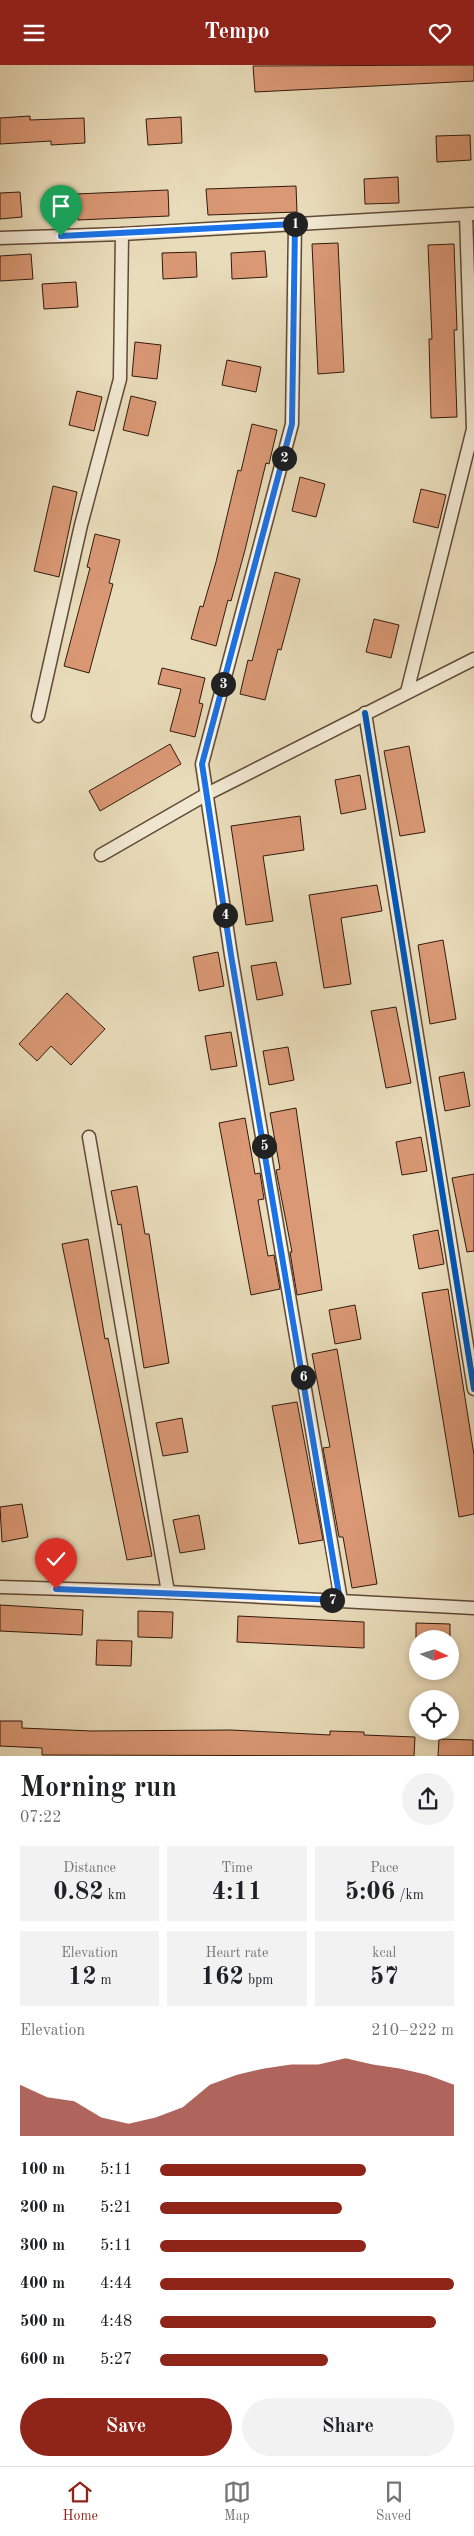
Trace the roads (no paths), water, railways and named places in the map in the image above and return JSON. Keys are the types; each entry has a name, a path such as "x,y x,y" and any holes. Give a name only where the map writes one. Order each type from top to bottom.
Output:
{"street":[{"path":"0,238 122,234 470,214 473,429 407,692"},
{"path":"295,224 292,424 202,764 231,955 340,1600"},
{"path":"38,716 82,525 120,379 122,234"},
{"path":"101,855 207,794 474,659"},
{"path":"366,713 474,1389"},
{"path":"89,1137 168,1592"},
{"path":"0,1587 168,1592 474,1608"}]}
